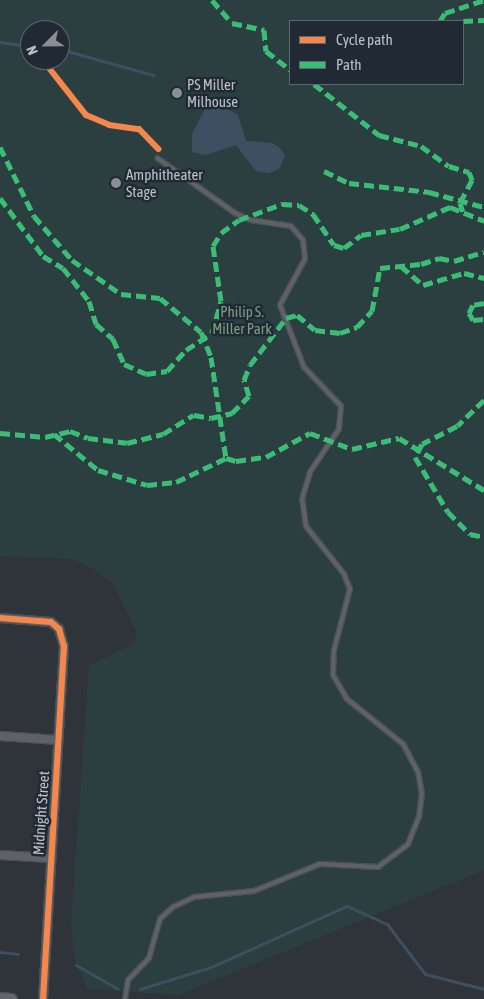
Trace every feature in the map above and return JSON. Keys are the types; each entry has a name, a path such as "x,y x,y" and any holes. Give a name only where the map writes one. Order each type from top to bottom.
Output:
{"main road":[{"path":"0,998 11,999"}],"street":[{"name":"Midnight Street","path":"0,618 46,621 59,629 64,646 43,999"},
{"path":"0,736 58,740"},
{"path":"0,854 50,858"}],"lane":[{"path":"125,999 128,980 149,958 160,918 173,907 194,897 254,891 320,864 378,867 408,844 419,817 422,794 418,772 403,744 347,699 333,675 334,650 350,589 306,526 302,499 310,472 339,429 341,406 304,367 280,305 305,259 303,240 291,226 250,220 235,213 157,158"}],"green space":[{"name":"Philip S. Miller Park","path":"0,0 484,0 484,870 178,995 87,989 74,957 71,927 89,666 133,644 137,633 113,584 94,569 72,559 0,556"}],"water":[{"path":"215,102 238,115 246,141 272,143 280,148 285,156 279,169 269,173 256,171 236,145 206,155 192,152 192,134 208,103"}],"waterway":[{"path":"0,42 20,45"},
{"path":"70,52 153,75"},
{"path":"140,989 211,967 347,906 387,924 425,974 484,989"},
{"path":"0,952 18,954"},
{"path":"76,965 118,989"}],"marked path":[{"path":"212,0 232,23 264,30 266,51 289,69"},
{"path":"441,20 445,13 484,0"},
{"path":"464,21 484,20"},
{"path":"315,85 379,135 421,146 449,166 469,172 472,180 460,203 463,212"},
{"path":"0,147 34,216 72,260 121,294 160,298 201,332 211,357 226,458 236,461 266,457 310,433 352,449 399,438 484,490"},
{"path":"324,171 349,183 429,192 484,207"},
{"path":"0,198 43,256 63,268 89,301 96,324 113,339 124,364 146,374 167,371 186,350 212,333 221,301 213,246 221,233 239,220 282,204 299,205 313,214 334,245 344,248 361,235 400,229 450,207 484,221"},
{"path":"0,433 45,437 70,431 88,438 127,443 163,434 194,415 211,418 232,413 249,396 244,380 250,365 286,318 297,315 315,330 340,333 357,327 372,311 380,268 421,264 439,258 454,261 484,252"},
{"path":"401,266 423,285 464,273 484,278"},
{"path":"484,303 473,305 469,313 473,320 484,319"},
{"path":"484,400 457,426 422,444 415,457 448,512 470,534 484,537"},
{"path":"54,434 98,470 147,485 176,482 226,458"}],"cycle path":[{"path":"51,70 86,115 109,125 139,129 158,149"},
{"path":"0,618 51,622 59,629 64,646 43,999"}],"place":[{"name":"PS Miller Milhouse","path":"177,93"},
{"name":"Amphitheater Stage","path":"116,183"}]}
